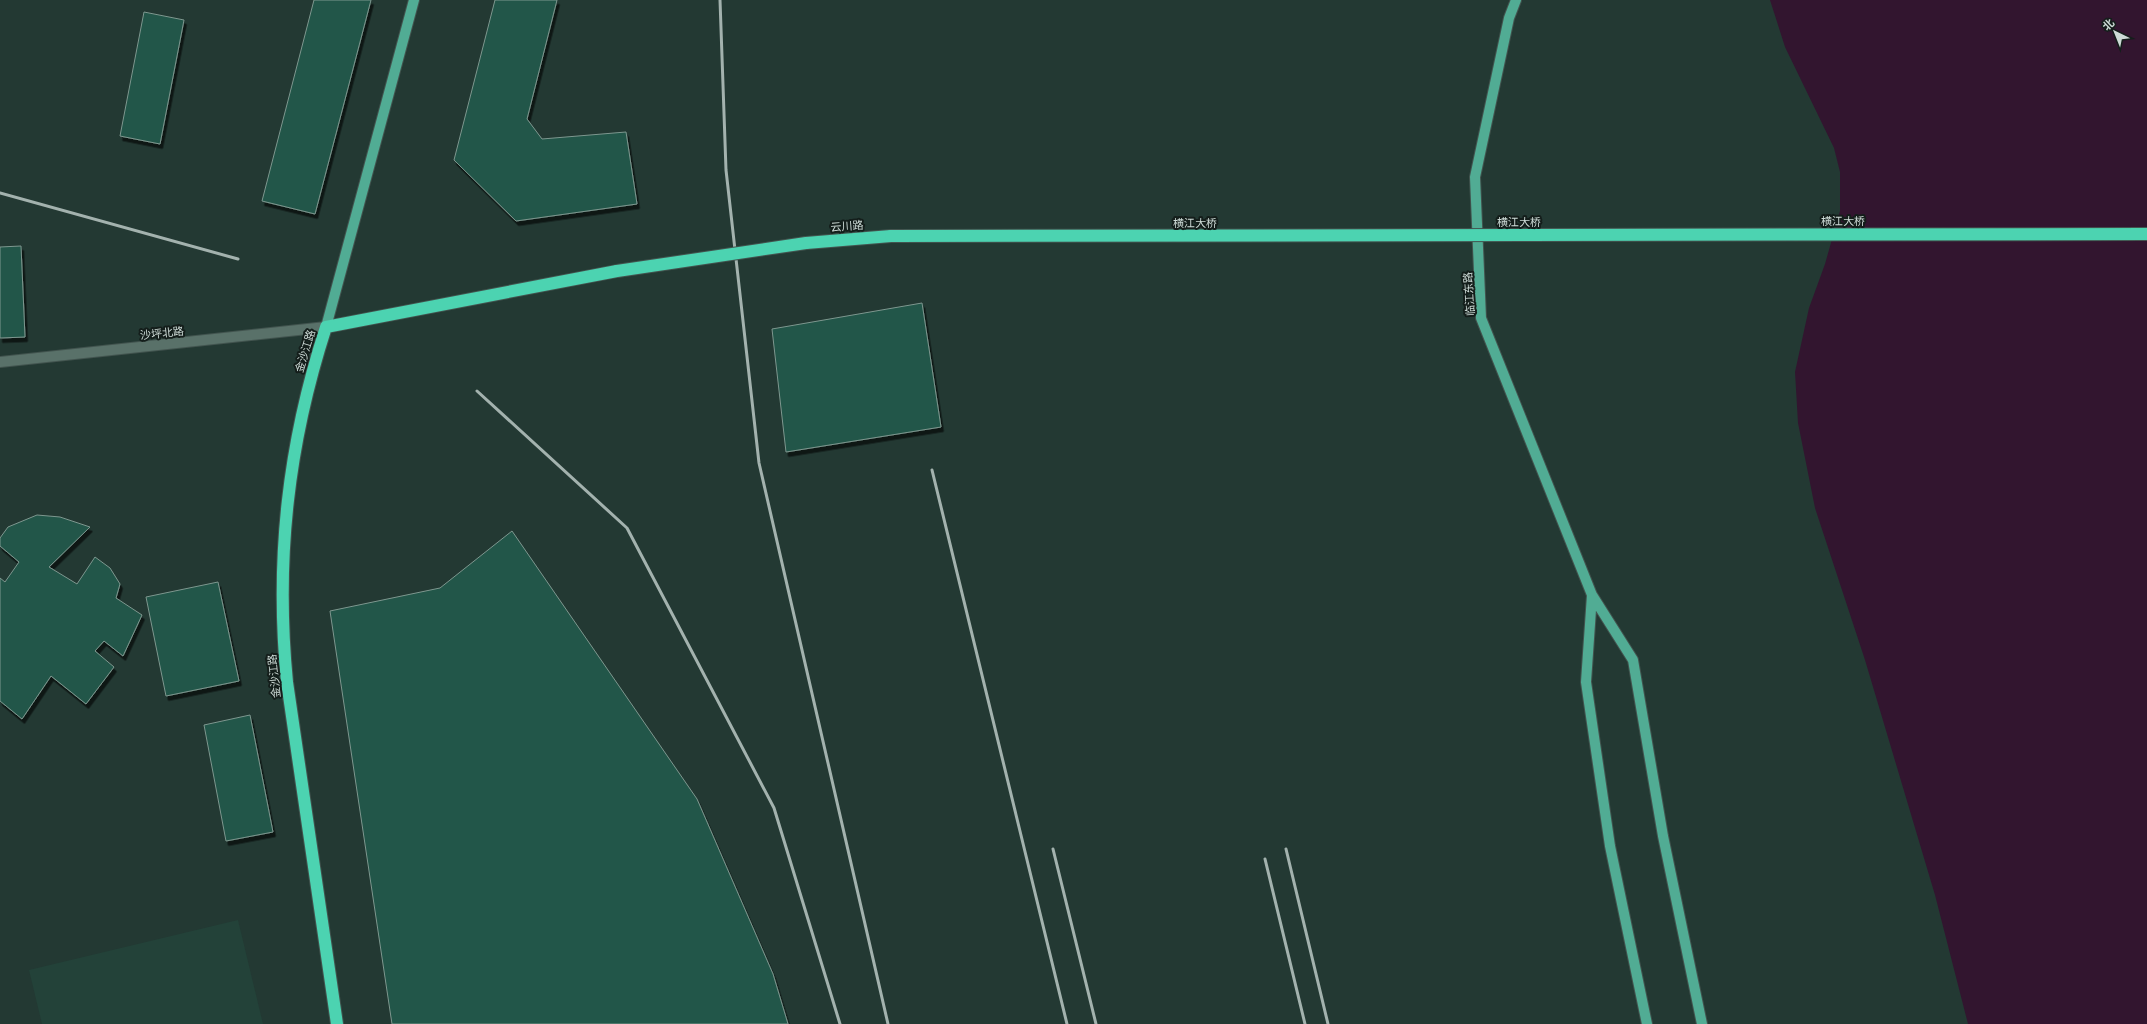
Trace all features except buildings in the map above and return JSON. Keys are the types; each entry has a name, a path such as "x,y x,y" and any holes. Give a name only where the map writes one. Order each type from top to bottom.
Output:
{"highway":[{"name":"横江大桥","path":"891,236 2147,234"},
{"name":"云川路","path":"326,327 617,271 806,242 891,236"},
{"name":"金沙江路","path":"326,327 312,369 293,454 284,536 282,593 283,642 287,682 337,1024"}],"main road":[{"path":"326,327 414,0"},
{"name":"临江东路","path":"1516,0 1509,18 1474,177 1481,318 1592,595"},
{"path":"1592,595 1586,682 1610,846 1646,1024"},
{"path":"1592,595 1634,660 1662,836 1702,1024"}],"street":[{"name":"沙坪北路","path":"0,362 326,327"}],"shaded area":[{"path":"1770,0 2147,0 2147,1024 1968,1024 1935,895 1865,660 1815,508 1798,423 1795,372 1809,308 1825,264 1840,211 1840,172 1834,148 1785,47"},
{"path":"238,920 263,1024 42,1024 29,970"}],"railway":[{"path":"720,0 726,170 759,463 888,1024"},
{"path":"0,193 238,259"},
{"path":"477,391 627,528 774,808 840,1024"},
{"path":"932,470 1067,1024"},
{"path":"1053,849 1096,1024"},
{"path":"1286,849 1328,1024"},
{"path":"1265,859 1305,1024"}]}
